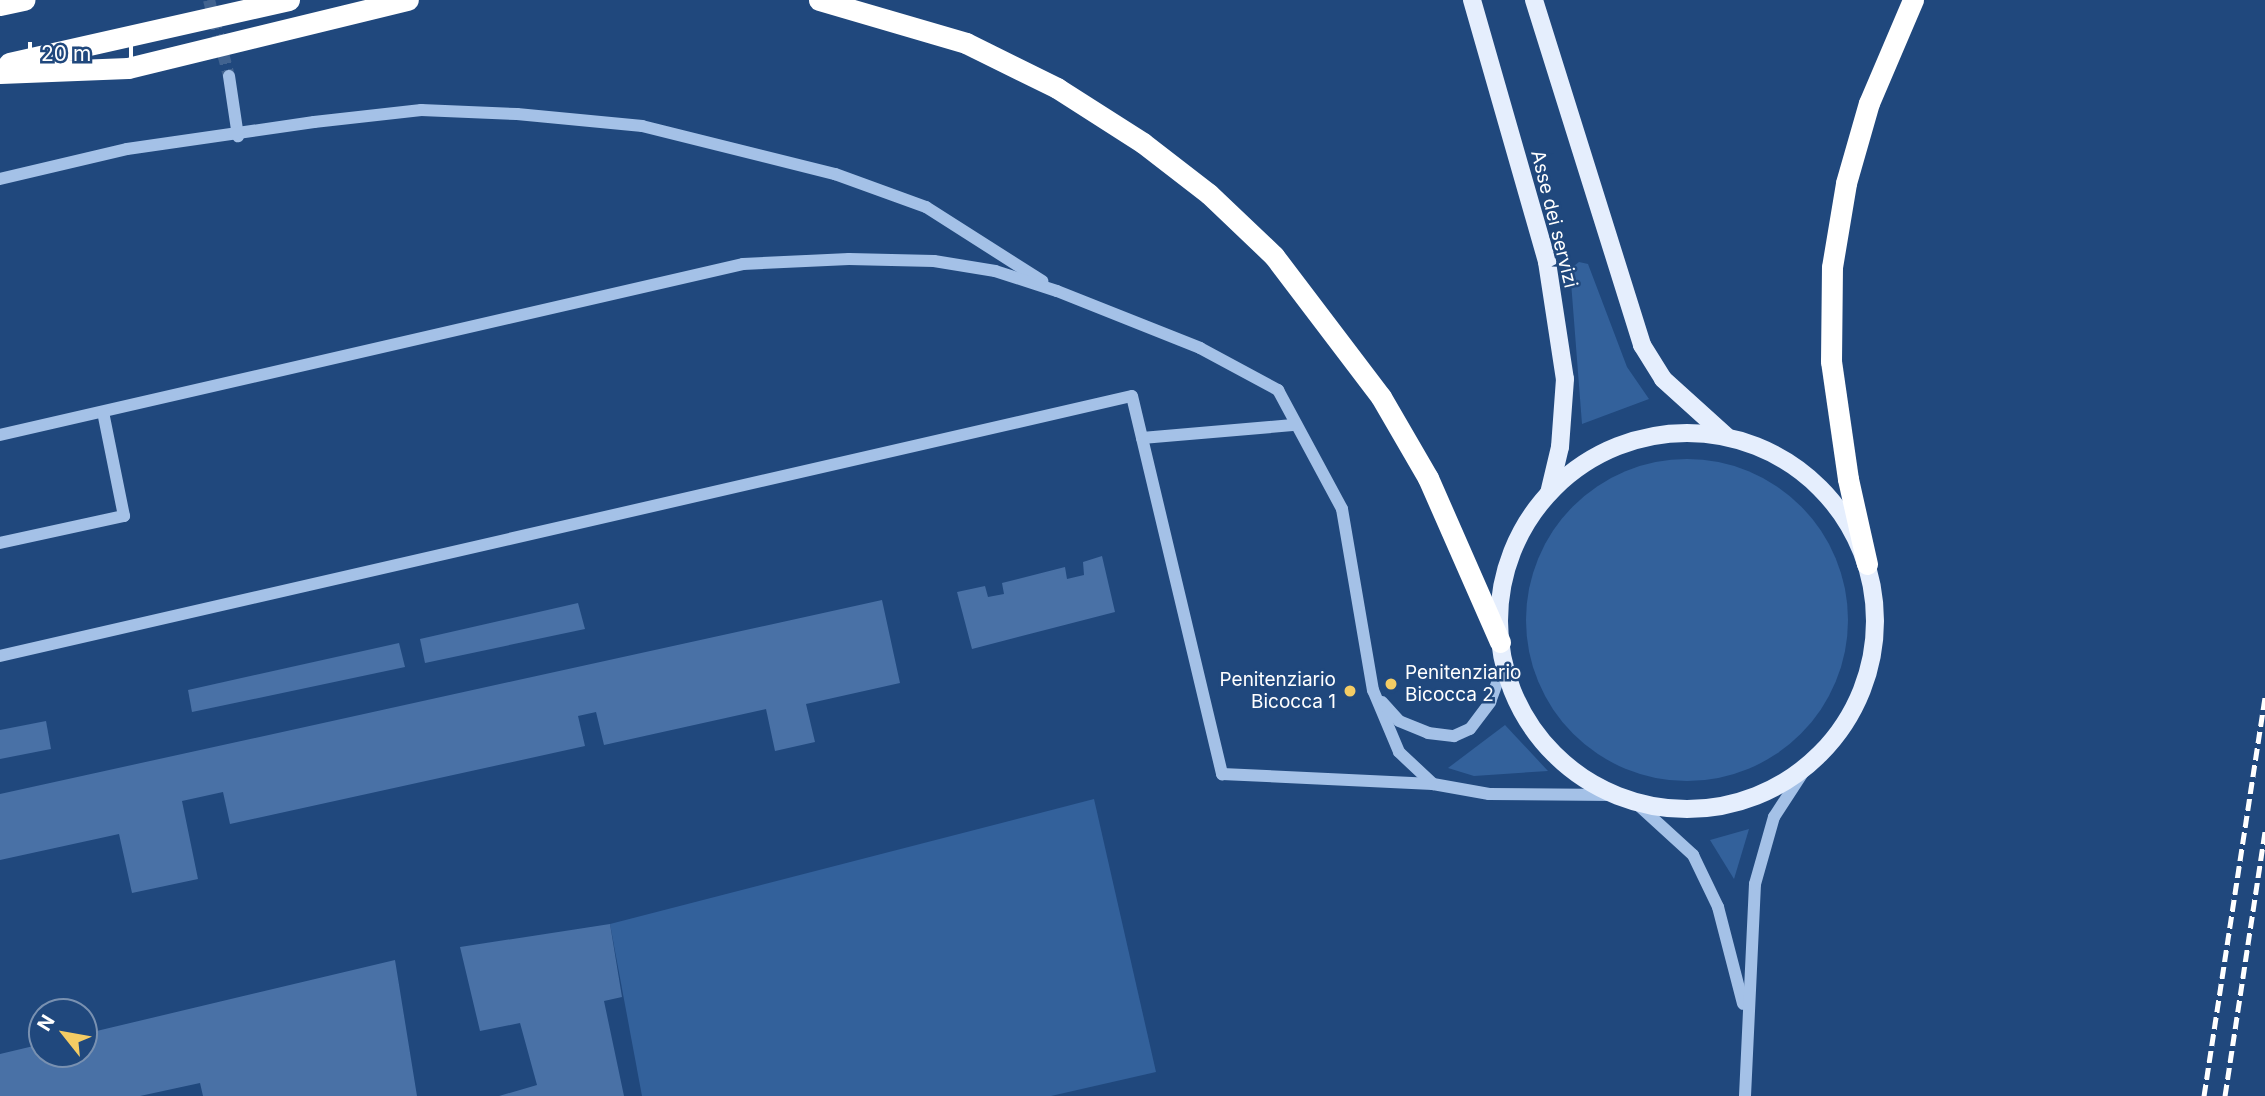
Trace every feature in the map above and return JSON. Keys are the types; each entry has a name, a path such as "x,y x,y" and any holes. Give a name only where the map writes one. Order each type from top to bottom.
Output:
{"highway":[{"path":"0,5 24,0"},
{"path":"0,65 289,0"},
{"path":"0,73 128,68 408,0"},
{"path":"819,0 966,43 1057,88 1165,160 1274,256 1381,397 1428,478 1500,642"},
{"path":"1867,564 1849,479 1831,361 1832,267 1846,183 1866,117 1913,0"}],"main road":[{"name":"Asse dei servizi","path":"1472,0 1548,262 1565,379 1560,447 1549,493"},
{"path":"1534,0 1642,345 1663,379 1726,436"},
{"path":"1688,432 1726,436 1764,448 1799,468 1828,495 1852,527 1867,564 1875,608 1873,653 1860,696 1837,735 1806,768 1767,792 1725,806 1680,810 1635,803 1615,795 1556,757 1516,698 1504,664 1500,642 1500,610 1514,547 1549,493 1578,467 1612,448 1649,436 1688,432"}],"street":[{"path":"229,76 238,136"},
{"path":"0,178 127,149 421,110 642,127 835,174 926,207 1057,291"},
{"path":"0,435 743,264 849,258 934,261 995,271 1057,291 1200,348 1278,390 1294,425 1342,509 1373,691 1399,752 1433,784"},
{"path":"0,656 1132,396 1222,774 1433,784 1489,793 1615,795"},
{"path":"0,543 124,516 103,412"},
{"path":"1142,438 1294,425"},
{"path":"1373,691 1399,721 1428,733 1454,736 1470,729 1490,702 1504,664"},
{"path":"1745,1096 1746,1014 1755,884 1774,817 1806,768"},
{"path":"1635,803 1693,855 1718,907 1746,1014"}],"shaded area":[{"path":"1579,262 1588,264 1627,367 1649,399 1582,424 1570,269"},
{"path":"1671,459 1703,459 1734,466 1763,478 1789,495 1812,518 1836,558 1848,604 1848,636 1836,682 1821,710 1789,745 1763,762 1734,774 1703,781 1671,781 1640,774 1611,762 1585,745 1562,722 1545,696 1533,667 1526,636 1526,604 1533,573 1545,544 1562,518 1585,495 1611,478 1640,466"},
{"path":"1505,725 1548,771 1474,776 1448,768"},
{"path":"1094,799 1156,1072 1051,1096 642,1096 610,924"},
{"path":"1749,829 1734,879 1710,840"}],"building":[{"path":"1102,556 1115,612 972,649 957,592 985,586 988,597 1004,594 1002,583 1065,567 1067,579 1084,575 1083,562"},
{"path":"882,600 900,683 806,704 815,742 775,751 766,709 604,745 596,712 578,716 585,746 230,824 223,792 182,801 198,879 132,893 119,834 0,860 0,794"},
{"path":"578,603 585,629 425,663 420,639"},
{"path":"399,643 405,667 192,712 188,690"},
{"path":"46,721 51,749 0,759 0,730"},
{"path":"610,924 622,997 604,1001 624,1096 499,1096 537,1085 520,1023 480,1031 460,947"},
{"path":"395,960 417,1096 203,1096 200,1083 140,1096 0,1096 0,1054 28,1047 28,1068 98,1068 98,1031"}],"tunnel":[{"path":"209,0 229,76"}],"railway":[{"path":"2204,1096 2265,697"},
{"path":"2225,1096 2265,830"}],"place":[{"name":"Penitenziario Bicocca 2","path":"1391,684"},
{"name":"Penitenziario Bicocca 1","path":"1350,691"}]}
